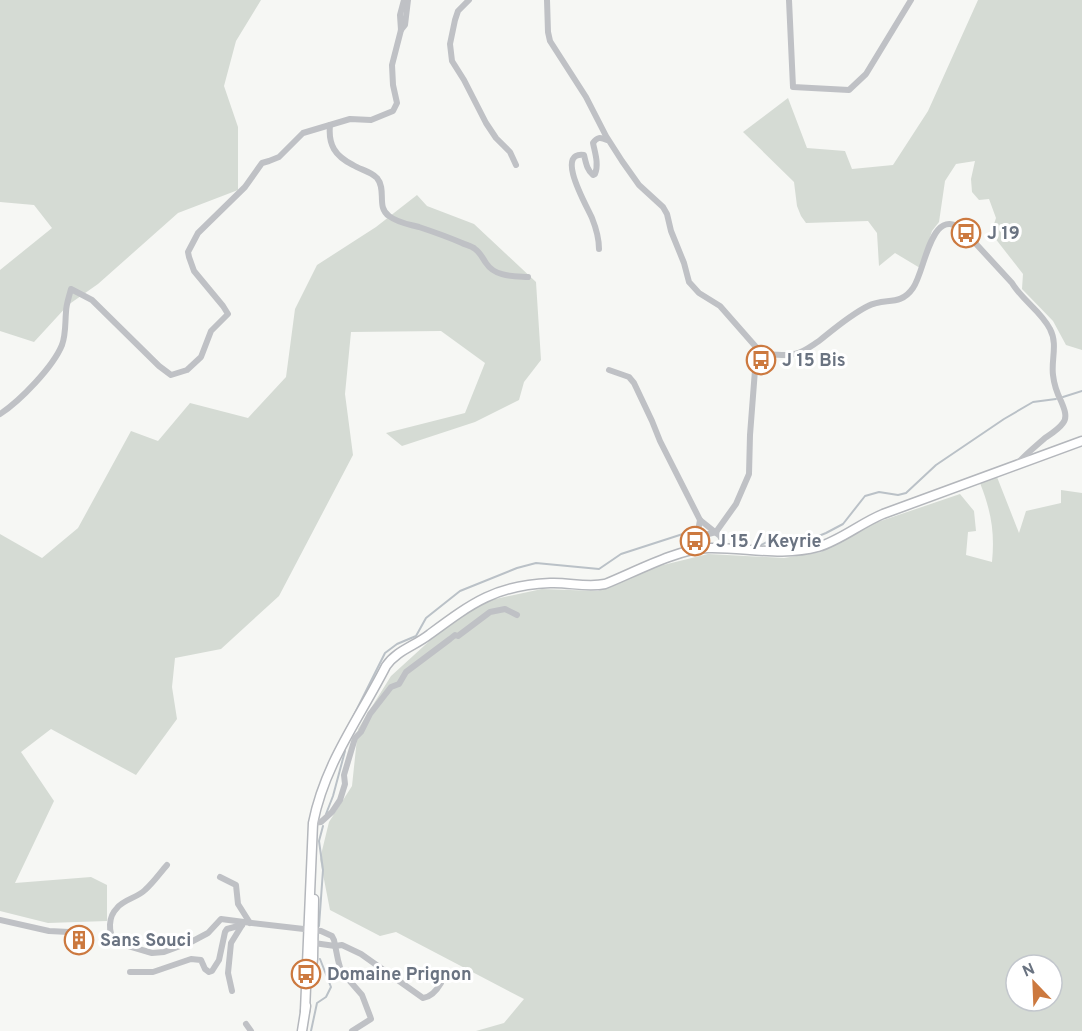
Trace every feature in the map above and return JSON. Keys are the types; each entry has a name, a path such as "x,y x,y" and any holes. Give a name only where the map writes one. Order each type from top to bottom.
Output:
{"main road":[{"path":"305,1011 314,930 311,854 313,823 325,781 334,760 351,736 392,659 398,654 487,596 511,588 550,583 595,586 605,584 691,550 707,548 771,552 818,547 883,514 1082,441"},
{"path":"302,1031 317,943 314,930"}],"street":[{"path":"0,414 12,406 53,361 62,344 71,289 92,300 171,375 187,370 201,357 211,331 228,314 194,271 189,252 198,233 245,188 262,162 269,162 279,157 303,133 350,119 371,120 393,111 397,103 392,64 401,30 400,15 406,0"},
{"path":"469,0 458,11 455,20 450,44 452,61 486,123 496,138 510,152 516,165"},
{"path":"547,0 550,41 586,97 608,140 639,185 663,207 689,282 699,293 720,306 763,355"},
{"path":"789,0 793,87 849,90 866,74 911,0"},
{"path":"330,125 329,136 334,151 354,166 368,171 380,183 382,207 386,214 406,225 453,239 475,249 496,273 528,277"},
{"path":"599,249 598,236 592,218 573,178 571,167 576,156 584,155 586,166 593,175 595,174 597,163 593,143 599,137 608,140"},
{"path":"763,355 793,355 804,351 870,305 894,302 903,298 913,288 922,270 936,230 940,226 947,225 960,227 1042,318 1050,329 1054,341 1052,374 1058,396 1065,410 1065,418 1063,423 1016,466"},
{"path":"697,537 716,532 736,504 749,474 755,370 763,355"},
{"path":"609,370 629,377 634,383 700,520 720,536 727,549"},
{"path":"1032,449 1030,455 1033,458 1038,456 1043,440"},
{"path":"691,550 697,537 700,520"},
{"path":"313,823 321,822 340,800 345,784 344,775 351,736 361,732 370,714 391,687 399,684 406,672 489,612 505,609 517,615"},
{"path":"167,865 145,890 116,908 109,929 115,942 152,952 164,952 208,933 221,919 314,930 332,936 341,971 362,995 371,1019 352,1031"},
{"path":"220,877 236,885 238,904 245,923"},
{"path":"0,920 49,931 89,933"},
{"path":"130,972 153,972 191,959 201,960 205,969 212,971 219,960 227,929 245,923"},
{"path":"232,991 228,973 231,943 245,923"},
{"path":"317,943 342,945 361,954 423,998 432,994 441,983"},
{"path":"246,1024 251,1031"}],"shaded area":[{"path":"0,0 261,0 236,41 224,86 238,127 238,190 178,213 98,284 68,305 34,342 0,331 0,270 52,228 34,205 0,202"},
{"path":"978,0 1082,0 1082,350 1066,345 1053,321 1022,289 1023,274 991,233 996,218 989,199 979,200 972,192 971,179 975,161 956,164 945,181 939,222 932,231 920,268 895,253 879,266 877,233 868,221 806,223 797,206 794,182 743,132 788,98 807,148 845,151 852,169 893,165 928,111"},
{"path":"417,195 427,206 474,224 536,282 541,360 524,382 519,400 475,422 402,446 386,433 465,413 485,363 441,331 351,332 345,394 353,455 279,596 221,649 175,658 172,687 177,719 136,775 51,729 21,752 54,801 15,883 91,877 107,885 107,921 48,923 0,911 0,534 42,558 78,528 131,431 158,441 190,403 248,418 286,377 295,309 317,265 376,227"},
{"path":"997,477 1019,533 1026,511 1061,503 1061,490 1082,493 1082,1031 476,1031 504,1023 524,999 396,932 380,936 330,910 320,859 329,822 352,786 358,729 391,676 436,635 486,601 542,589 598,591 651,568 708,554 784,558 821,552 869,525 960,494 974,511 976,531 968,532 966,555 992,562 993,541 987,503 980,483"}],"waterway":[{"path":"1063,397 1082,391"},
{"path":"757,547 767,542 804,542 826,533 843,524 865,496 879,492 898,495 906,493 936,465 1004,419 1033,402 1056,399"},
{"path":"353,717 385,653 397,644 416,636 426,618 460,591 517,568 536,563 599,569 621,554 689,532"},
{"path":"326,814 345,751"},
{"path":"319,926 323,870 319,841 323,826"},
{"path":"311,1031 317,1003 326,997 331,987 320,959"}],"place":[{"name":"J 19","path":"966,233"},
{"name":"J 15 Bis","path":"761,360"},
{"name":"J 15 / Keyrie","path":"695,541"},
{"name":"Sans Souci","path":"79,940"},
{"name":"Domaine Prignon","path":"306,974"}]}
